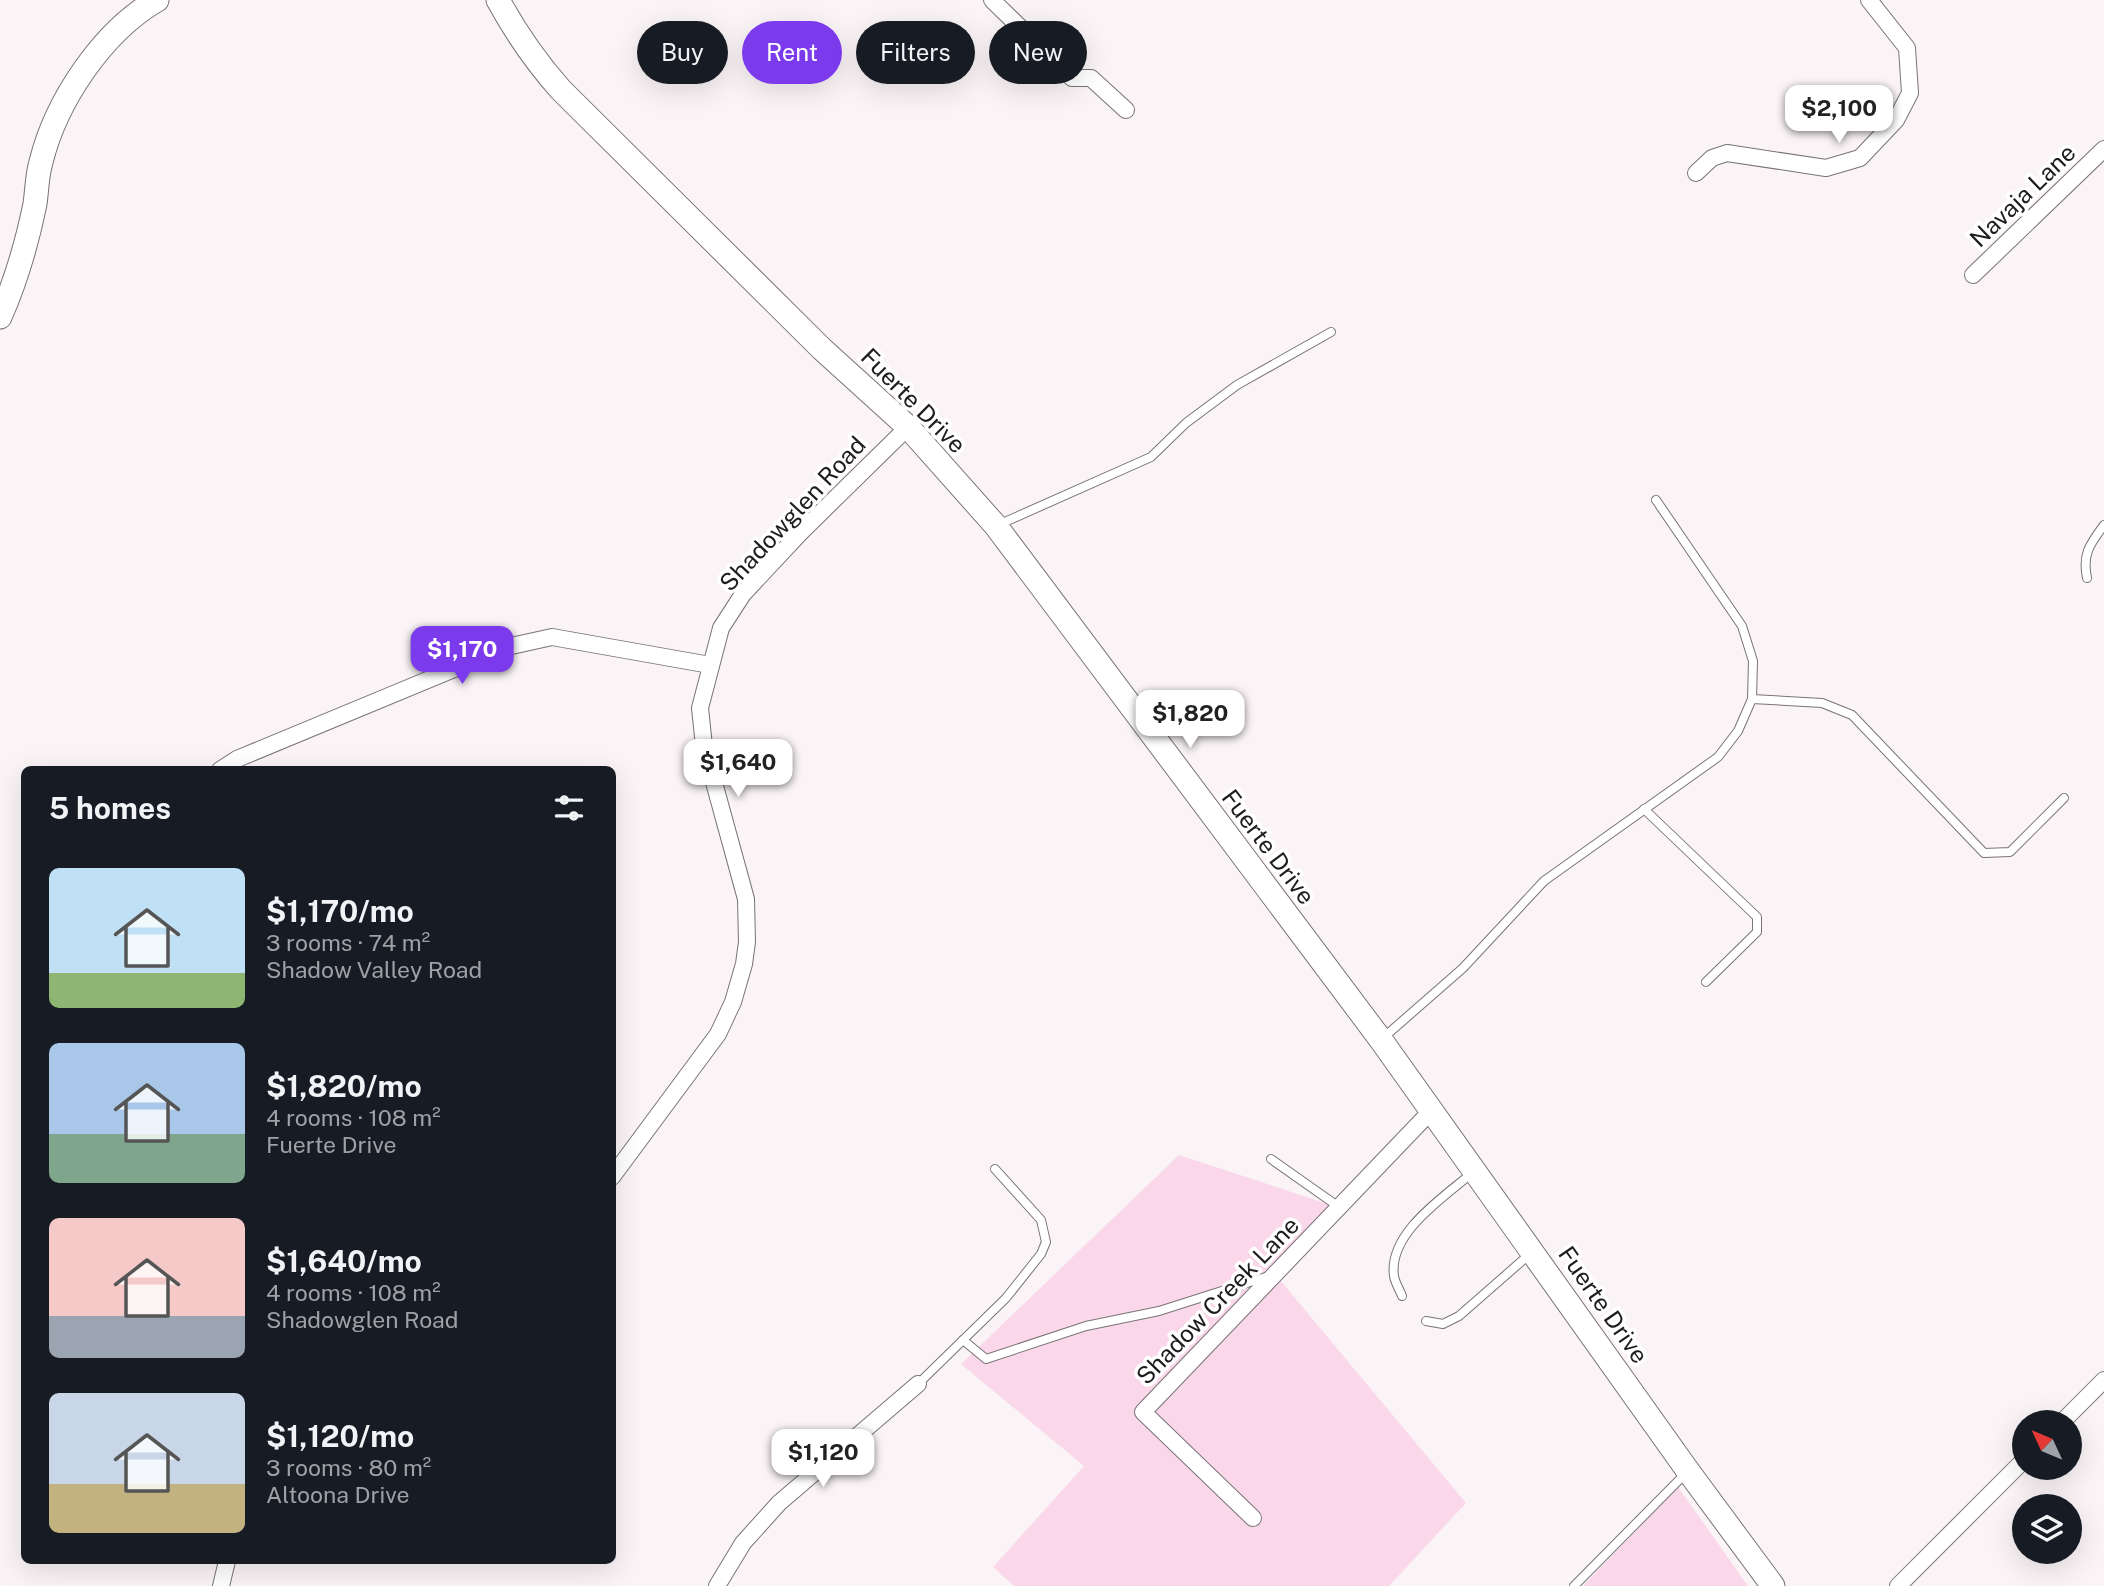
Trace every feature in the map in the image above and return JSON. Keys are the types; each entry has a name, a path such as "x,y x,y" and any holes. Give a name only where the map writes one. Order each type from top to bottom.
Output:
{"street":[{"path":"0,317 29,234 41,162 52,128 91,58 143,8 157,0"},
{"name":"Fuerte Drive","path":"498,0 536,62 561,90 822,349 908,427 996,526 1381,1040 1773,1586"},
{"path":"992,0 1072,78 1091,78 1126,110"},
{"path":"1696,173 1712,158 1727,153 1826,168 1860,158 1896,120 1910,93 1907,48 1869,0"},
{"name":"Navaja Lane","path":"1973,275 2104,149"},
{"name":"Shadowglen Road","path":"616,1172 718,1034 733,1002 744,964 747,942 746,899 704,746 700,708 721,628 743,594 800,533 908,427"},
{"path":"226,766 237,759 507,647 552,637 710,665"},
{"name":"Shadow Creek Lane","path":"1252,1518 1143,1412 1431,1111"},
{"path":"2074,1410 2104,1380"},
{"path":"718,1586 743,1543 779,1503 918,1384"},
{"path":"1898,1586 2012,1472"},
{"path":"221,1586 226,1564"}],"lane":[{"path":"996,526 1151,457 1186,423 1237,385 1331,332"},
{"path":"1381,1040 1463,968 1544,881 1718,757 1738,731 1752,699 1753,660 1742,626 1656,499"},
{"path":"2087,578 2084,562 2092,542 2104,525"},
{"path":"1752,699 1822,703 1852,715 1984,853 2010,852 2064,798"},
{"path":"1644,809 1757,917 1758,932 1706,982"},
{"path":"1271,1159 1339,1207"},
{"path":"918,1384 1006,1298 1041,1254 1046,1242 1041,1220 995,1169"},
{"path":"1402,1296 1394,1277 1396,1250 1430,1208 1475,1171"},
{"path":"1426,1321 1443,1324 1459,1316 1533,1251"},
{"path":"963,1340 986,1359 1086,1326 1159,1311 1275,1274"},
{"path":"1574,1586 1688,1471"}],"shaded area":[{"path":"1179,1155 1340,1208 1275,1274 1466,1503 1389,1586 1014,1586 993,1567 1084,1466 961,1364"},
{"path":"1678,1487 1748,1586 1583,1586"}]}
